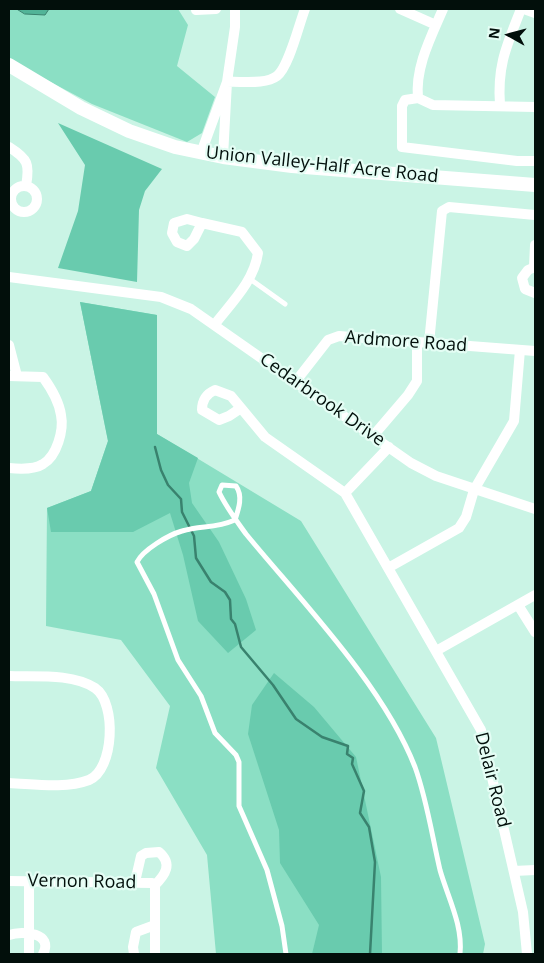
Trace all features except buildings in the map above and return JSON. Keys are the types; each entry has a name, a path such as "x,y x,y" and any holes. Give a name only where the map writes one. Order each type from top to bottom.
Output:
{"street":[{"path":"196,10 216,9"},
{"path":"223,157 227,82 235,26 235,9"},
{"path":"227,82 265,81 277,77 283,68 305,9"},
{"path":"400,9 436,24"},
{"path":"418,98 417,84 420,68 443,9"},
{"path":"500,105 498,83 502,59 523,9 535,13"},
{"name":"Union Valley-Half Acre Road","path":"9,65 82,108 129,131 175,148 223,157 292,166 535,186"},
{"path":"201,153 227,82"},
{"path":"535,107 433,105 418,98 405,100 402,106 402,147 493,159 535,161"},
{"path":"9,147 22,156 29,169 26,186"},
{"path":"429,343 442,211 449,207 535,215"},
{"path":"202,223 242,232 251,241 258,253 256,267 250,279 215,324"},
{"path":"535,245 534,267 528,270 522,278 525,289 535,293"},
{"name":"Cedarbrook Drive","path":"9,277 161,297 191,309 411,463 436,476 535,509"},
{"name":"Ardmore Road","path":"296,381 328,340 339,336 535,351"},
{"path":"373,436 408,395 417,381 418,342"},
{"path":"9,345 13,376 43,377 51,388 62,416 61,431 55,452 43,464 24,469 9,468"},
{"path":"388,568 459,528 466,517 474,490 514,421 520,350"},
{"path":"240,408 266,437 345,493 388,447"},
{"name":"Delair Road","path":"345,493 481,730 523,912 527,954"},
{"path":"436,651 535,595"},
{"path":"518,605 535,632"},
{"path":"9,676 70,679 96,689 107,706 111,724 107,751 100,770 90,780 70,784 9,783"},
{"path":"135,882 140,856 146,853 159,852 163,856 167,870 165,875 154,886 155,954"},
{"path":"514,870 535,870"},
{"name":"Vernon Road","path":"9,881 135,882 152,883 154,886"},
{"path":"29,881 29,954"},
{"path":"134,954 133,947 136,932 155,925"},
{"path":"9,935 29,934 43,938 46,944 44,954"}],"lane":[{"path":"250,279 284,304"},
{"path":"286,954 282,926 267,870 239,806 239,762 236,755 215,733 201,696 178,660 154,594 137,562 141,554 181,531 220,527 235,520 240,504 240,492 236,486 222,485 219,492 235,520 366,680 400,735 414,766 422,791 446,892 462,938 460,954"}],"shaded area":[{"path":"9,9 178,9 188,25 177,66 215,97 202,133 187,142 92,104 9,60"},
{"path":"17,9 49,9 45,15 25,14"},
{"path":"58,123 162,169 145,191 139,210 137,282 58,268 78,211 85,165"},
{"path":"80,302 157,315 157,434 301,521 436,738 485,944 483,954 216,954 207,855 156,768 170,706 121,640 46,626 47,508 91,491 108,441"},
{"path":"80,302 157,315 157,434 198,458 189,483 192,503 219,542 246,599 256,630 228,653 198,621 183,555 170,513 133,532 51,532 47,508 91,491 108,441"},
{"path":"274,673 314,707 356,757 381,877 382,954 312,954 319,925 280,863 279,830 248,734 252,705"}],"waterway":[{"path":"155,447 161,470 168,485 181,499 182,512 194,536 196,558 211,582 225,592 230,600 231,619 235,624 241,647 273,685 296,719 322,737 348,746 347,754 353,758 352,764 364,791 360,813 369,827 375,862 370,954"}]}
